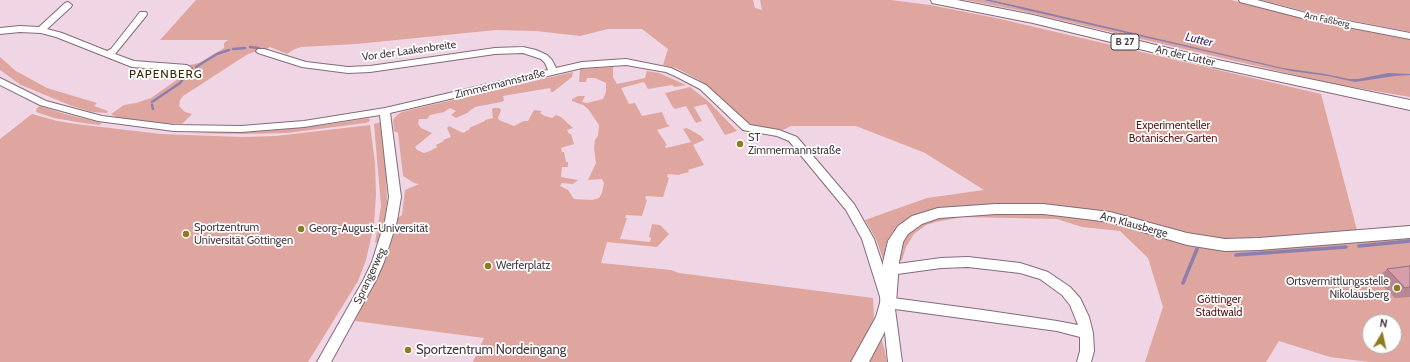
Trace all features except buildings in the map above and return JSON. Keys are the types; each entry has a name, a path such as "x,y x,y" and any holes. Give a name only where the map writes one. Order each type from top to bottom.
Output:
{"main road":[{"name":"An der Lutter","path":"937,0 1033,19 1213,63 1410,105"}],"street":[{"name":"Am Faßberg","path":"1244,0 1306,16 1410,36"},
{"path":"41,30 68,5"},
{"path":"107,55 114,50 143,14"},
{"path":"0,32 20,29 41,30 59,35 132,64 187,68"},
{"name":"Vor der Laakenbreite","path":"261,51 305,64 348,70 370,69 495,51 523,50 533,52 544,57 549,62 553,71"},
{"name":"Zimmermannstraße","path":"0,81 43,103 110,120 174,128 241,129 318,122 385,111 582,64 626,62 658,67 680,75 702,87 747,128 779,133 791,137 796,141 850,207 862,225 875,257 888,304"},
{"name":"Sprangerweg","path":"324,362 370,280 378,262 392,221 395,197 385,111"},
{"name":"Am Klausberge","path":"895,362 888,304 890,270 894,244 903,230 917,220 926,216 952,211 1043,209 1094,214 1128,221 1198,242 1225,245 1259,244 1410,232"},
{"path":"890,270 941,263 997,264 1034,271 1056,283 1066,291 1075,302 1082,317 1086,333 1087,351 1084,362"},
{"path":"860,362 877,332 888,304 983,315 1057,326 1086,333"}],"green space":[{"path":"196,0 753,0 755,8 762,10 760,0 891,0 930,5 996,18 1321,94 1357,230 1410,225 1410,362 1369,362 1330,357 1279,341 1266,362 1145,362 1163,307 1148,258 1120,231 1082,227 1057,219 962,217 926,225 914,234 906,247 902,260 897,263 899,246 906,235 918,225 932,218 963,213 1042,211 1086,216 1084,209 1015,205 943,209 923,212 909,219 896,230 889,242 884,262 876,239 865,220 927,198 984,190 925,153 856,126 791,126 783,130 751,126 701,81 676,68 663,65 668,49 642,29 608,29 580,36 536,31 496,30 356,44 301,47 287,54 270,47 259,54 254,52 248,54 183,96 180,100 179,106 185,112 192,114 182,124 155,123 118,118 111,114 124,105 151,98 185,74 184,70 189,65 199,63 224,48 224,43 228,40 160,40"},
{"path":"965,0 983,0 1017,8 1018,6 991,0 1231,0 1318,22 1410,40 1410,97 1329,83 1017,10"},
{"path":"1261,0 1410,0 1410,32 1300,10"},
{"path":"0,57 16,71 47,88 97,103 94,106 108,111 107,113 92,112 72,106 21,85 0,70"},
{"path":"613,67 613,77 617,84 645,78 647,71 659,73 686,85 675,87 672,85 648,89 644,82 621,88 629,104 635,103 642,116 662,112 667,124 670,126 657,130 667,145 665,146 666,148 691,142 683,129 687,128 701,136 704,140 693,145 704,165 678,175 668,174 667,177 669,178 663,197 646,196 645,199 647,200 642,216 626,215 625,218 627,218 620,239 650,242 651,238 649,237 652,224 660,225 669,234 657,247 607,242 601,263 671,270 679,273 873,298 874,318 884,347 887,362 473,362 484,338 355,321 389,250 398,218 402,215 405,190 419,184 414,183 403,176 398,133 394,131 393,120 397,115 414,109 573,72 572,77 553,92 551,92 550,88 503,96 504,101 475,107 456,118 451,115 456,111 450,108 444,112 430,115 427,119 419,119 418,124 421,128 432,133 415,147 417,150 424,153 430,151 437,147 436,145 444,141 443,140 451,137 447,128 449,126 463,133 470,129 469,128 485,120 493,118 492,109 494,108 499,108 501,110 498,118 499,120 514,126 524,121 528,121 534,110 542,111 540,113 552,118 556,115 561,117 573,128 567,130 569,134 571,134 574,144 561,148 562,152 564,152 566,162 568,162 568,167 562,167 561,177 578,180 573,184 562,183 560,186 568,190 574,199 592,200 599,198 602,193 604,183 602,179 588,180 596,163 594,148 595,140 598,136 599,125 588,109 583,105 572,101 572,99 578,96 585,96 582,102 587,103 603,99 606,92 606,83 595,78 587,78 586,82 579,82 580,69"},
{"path":"690,87 708,101 737,131 725,135 706,104 694,107 702,121 696,123 686,106 675,109 665,93"},
{"path":"40,106 102,123 99,125 54,118 36,112 37,108"},
{"name":"Sportzentrum Universität Göttingen","path":"32,114 57,121 76,124 161,134 242,137 276,136 370,125 375,163 376,195 374,225 366,260 358,281 308,362 0,362 0,139"},
{"path":"369,118 370,121 366,123 287,133 186,133 265,131 324,125"},
{"path":"381,122 386,165 387,202 384,224 379,242 375,243 381,206 374,124"}],"shaded area":[{"path":"983,0 991,0 1018,6 1283,68 1349,79 1358,79 1388,73 1410,75 1355,82 1328,76 1291,71"}],"waterway":[{"path":"250,47 259,48"},
{"path":"233,49 245,48"},
{"path":"196,67 217,54 229,50"},
{"path":"152,102 180,83 186,75"},
{"path":"152,105 153,109"},
{"path":"1359,246 1410,241"},
{"path":"1236,255 1346,247"},
{"path":"1183,283 1197,249"}],"place":[{"name":"ST Zimmermannstraße","path":"740,144"},
{"name":"Georg-August-Universität","path":"301,229"},
{"name":"Sportzentrum Universität Göttingen","path":"186,234"},
{"name":"Werferplatz","path":"488,266"},
{"name":"Ortsvermittlungsstelle Nikolausberg","path":"1397,288"},
{"name":"Sportzentrum Nordeingang","path":"408,350"}],"district":[{"name":"PAPENBERG","path":"166,74"}],"water label":[{"name":"Lutter","path":"1199,40"}],"park label":[{"name":"Experimenteller Botanischer Garten","path":"1173,132"},
{"name":"Göttinger Stadtwald","path":"1219,306"}]}
